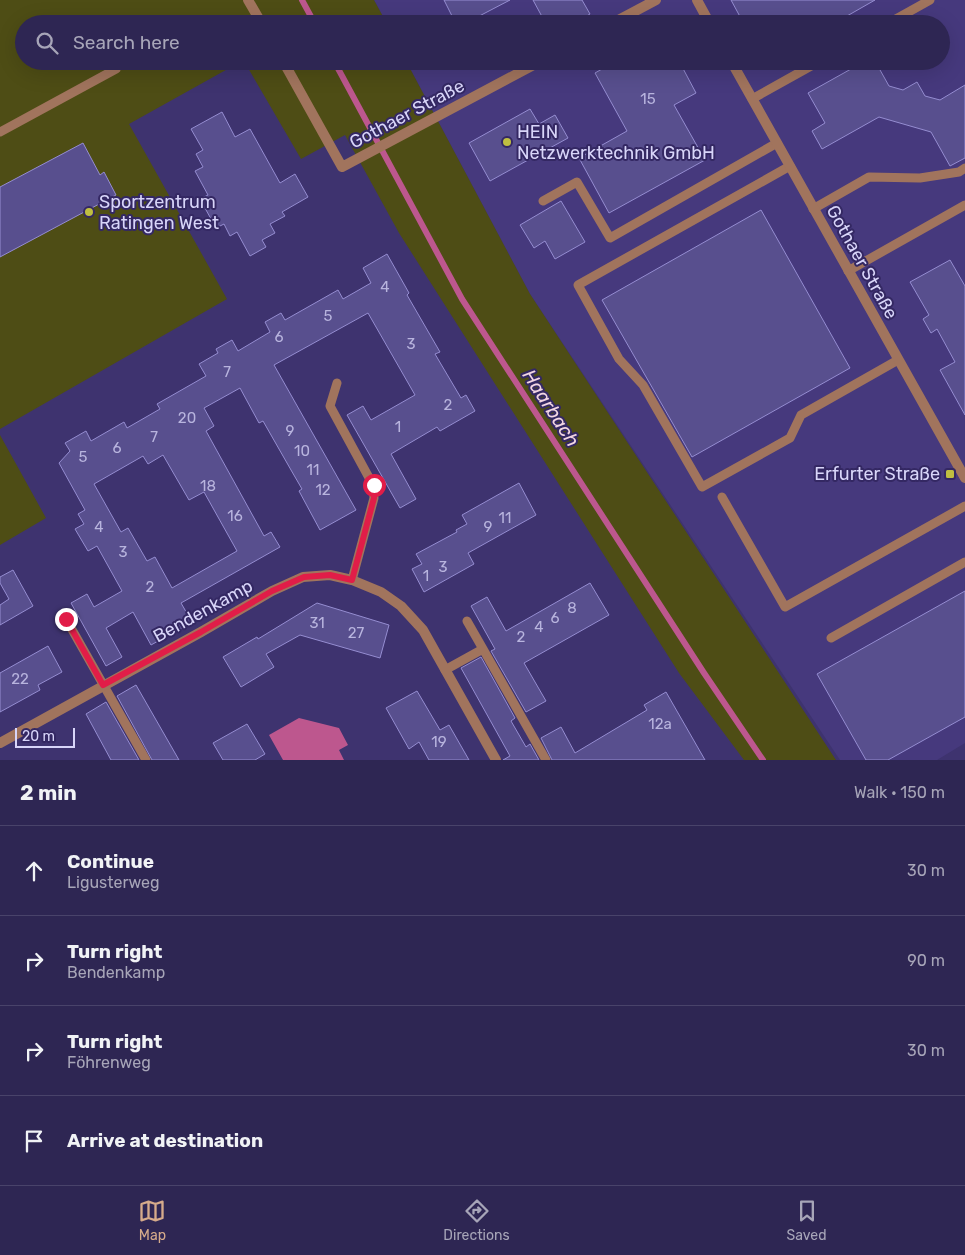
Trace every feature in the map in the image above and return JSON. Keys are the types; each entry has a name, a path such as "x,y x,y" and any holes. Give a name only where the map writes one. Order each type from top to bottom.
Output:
{"street":[{"path":"248,0 257,15"},
{"path":"628,15 656,0"},
{"path":"697,0 705,15"},
{"name":"Gothaer Straße","path":"288,70 342,167 524,70"},
{"name":"Gothaer Straße","path":"736,70 965,478"},
{"name":"Bendenkamp","path":"0,743 272,591 304,577 330,575 352,580 382,592 401,606 423,630 496,760"}],"lane":[{"path":"900,15 917,3 930,0"},
{"path":"0,132 114,70"},
{"path":"752,99 804,70"},
{"path":"543,201 577,182 610,238 777,144"},
{"path":"790,166 578,285 619,359 643,386 702,486 790,438 801,415 898,360"},
{"path":"813,208 869,177 920,178 959,172 965,168"},
{"path":"848,271 965,205"},
{"path":"337,383 330,406 374,485 374,498 352,580"},
{"path":"722,496 785,607 965,506"},
{"path":"831,638 965,562"},
{"path":"66,619 146,760"},
{"path":"467,621 546,760"},
{"path":"445,670 483,649"}],"shaded area":[{"name":"Sportzentrum Ratingen West","path":"0,0 374,0 382,15 15,15 15,70 226,70 129,124 227,299 0,429"},
{"path":"374,0 965,0 965,743 937,760 840,760 530,294 411,70 950,70 950,15 382,15"},
{"path":"249,70 411,70 530,294 836,760 744,760 679,673 399,233 345,135 301,159"},
{"path":"0,435 46,518 0,545"},
{"path":"299,718 339,728 348,745 339,750 344,760 283,760 269,735"}],"building":[{"path":"444,0 510,0 481,15 452,15"},
{"path":"533,0 582,0 590,14 588,15 541,15"},
{"path":"731,0 875,0 849,15 739,15"},
{"path":"600,70 684,70 696,93 674,105 705,160 609,213 579,158 627,131 595,73"},
{"path":"849,70 880,70 889,86 903,90 917,82 925,96 940,100 965,85 965,158 950,166 931,132 879,117 822,149 812,131 825,123 808,93"},
{"path":"530,109 539,124 555,115 568,138 490,181 469,143"},
{"path":"222,112 235,137 250,129 280,183 295,174 308,197 282,212 285,216 270,224 275,233 262,240 266,247 250,256 237,232 230,236 224,224 216,228 200,199 208,195 195,171 203,167 196,154 203,150 191,129"},
{"path":"83,143 100,175 104,172 116,195 0,257 0,187"},
{"path":"561,201 585,242 555,259 545,241 534,248 520,225"},
{"path":"761,210 850,368 692,457 602,300"},
{"path":"387,254 409,293 407,295 440,352 435,354 461,398 466,395 475,411 440,431 437,427 391,454 416,499 400,508 347,415 363,406 371,420 415,395 368,313 274,365 356,510 320,530 299,491 302,489 263,421 259,423 240,388 204,408 214,426 206,431 264,536 271,532 280,547 181,603 192,622 151,645 133,612 106,628 122,657 106,666 71,603 87,594 94,607 122,591 97,546 88,551 75,529 84,524 78,514 85,510 59,463 70,451 65,443 86,431 91,441 124,422 127,428 160,409 157,404 206,376 199,364 218,353 216,349 232,340 238,351 270,332 265,322 281,313 285,320 338,290 343,299 371,283 363,268","holes":["163,455 189,500 204,492 237,551 172,588 155,557 147,561 128,528 121,532 94,484 143,456 148,464"]},
{"path":"950,260 965,286 965,415 940,370 955,362 937,329 931,333 923,319 929,315 910,282"},
{"path":"519,483 536,515 468,553 474,564 424,592 412,569 422,564 416,554 457,532 456,530 467,524 462,515"},
{"path":"13,570 33,606 0,625 0,605 9,599 0,583 0,577"},
{"path":"590,583 609,615 524,663 546,701 526,712 491,651 495,649 471,606 487,597 506,631"},
{"path":"965,591 965,717 888,760 866,760 817,674"},
{"path":"317,603 389,625 380,658 300,635 266,654 274,667 241,687 223,657 257,637 258,639"},
{"path":"48,646 62,672 38,685 40,690 0,712 0,673"},
{"path":"481,657 515,718 511,721 526,747 530,744 539,760 503,760 510,756 461,668"},
{"path":"136,685 179,760 152,760 117,696"},
{"path":"417,691 440,730 449,725 469,760 429,760 419,742 409,749 386,708"},
{"path":"666,692 705,760 552,760 541,738 561,727 575,753 647,710 644,705"},
{"path":"106,702 139,760 111,760 86,714"},
{"path":"247,724 265,754 255,760 223,760 213,743"}],"waterway":[{"name":"Haarbach","path":"302,0 310,15"},
{"name":"Haarbach","path":"339,70 462,299 704,673 763,760"}],"place":[{"name":"HEIN Netzwerktechnik GmbH","path":"507,142"},
{"name":"Sportzentrum Ratingen West","path":"89,212"},
{"name":"Erfurter Straße","path":"950,474"}],"route":[{"path":"66,619 103,685 272,591 304,577 330,575 352,580 374,498 374,485"}]}
